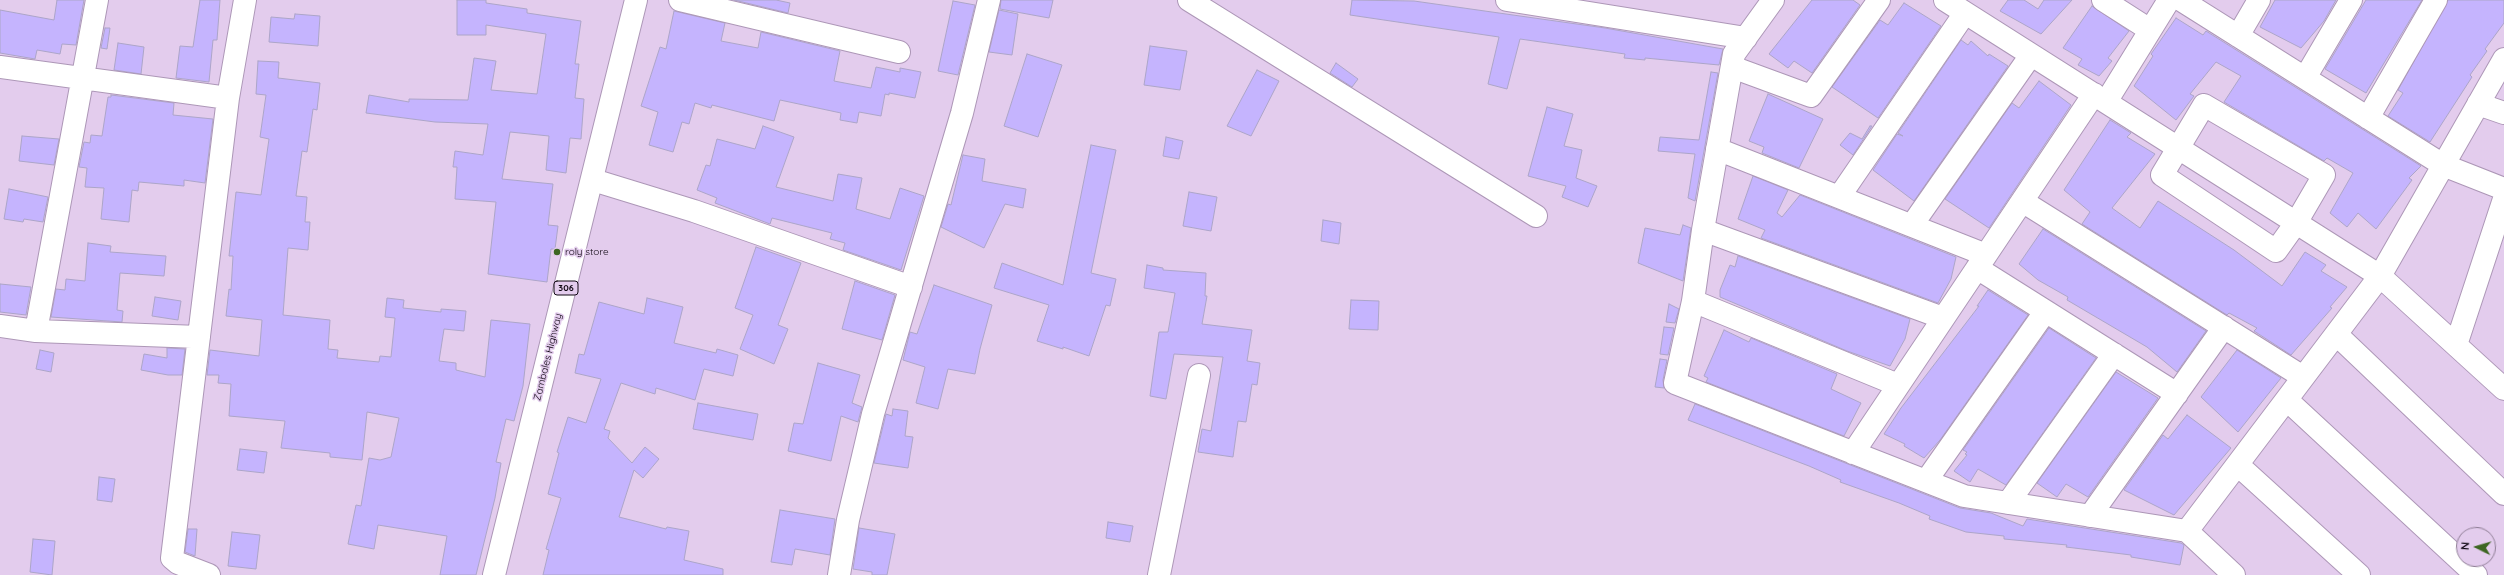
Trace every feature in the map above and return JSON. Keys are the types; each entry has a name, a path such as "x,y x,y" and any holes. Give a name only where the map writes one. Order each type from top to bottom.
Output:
{"street":[{"path":"36,332 97,0"},
{"path":"209,575 172,558 228,98 245,0"},
{"name":"Zambales Highway","path":"494,575 593,180 636,0"},
{"path":"680,0 899,52"},
{"path":"839,575 848,520 872,414 962,113 989,0"},
{"path":"1190,0 1536,216"},
{"path":"1507,0 1540,2 1746,38"},
{"path":"1773,0 1734,54 1703,230 1693,301 1675,383 1964,496 2187,531 2234,575"},
{"path":"1732,67 1811,96 1879,0"},
{"path":"1945,0 2380,276 2504,389"},
{"path":"2103,0 2150,30"},
{"path":"1853,453 2022,200 2150,30 2169,0"},
{"path":"2181,0 2443,166 2504,188"},
{"path":"2238,36 2259,0"},
{"path":"2305,78 2351,0"},
{"path":"2368,118 2436,0"},
{"path":"1839,197 1965,13"},
{"path":"1912,225 2031,55"},
{"path":"2187,531 2380,276 2504,59"},
{"path":"0,67 82,76 228,98"},
{"path":"2478,104 2504,113"},
{"path":"2204,105 2324,175 2296,223 2276,251 2162,175 2204,105"},
{"path":"1717,150 1912,225 1981,261 2045,312 2177,394"},
{"path":"593,180 694,211 911,287"},
{"path":"2456,345 2504,199"},
{"path":"2022,200 2304,378"},
{"path":"1703,230 1943,318"},
{"path":"1693,301 1898,385"},
{"path":"1926,481 2045,312"},
{"path":"0,326 36,332 199,337"},
{"path":"2090,516 2224,327"},
{"path":"2336,334 2504,494"},
{"path":"2008,503 2114,354"},
{"path":"1160,575 1199,375"},
{"path":"2286,400 2476,575"},
{"path":"2238,465 2359,575"}],"building":[{"path":"57,0 84,0 76,45 62,44 60,54 37,50 35,59 0,53 0,10 54,20"},
{"path":"200,0 220,0 217,40 213,40 209,82 176,78 180,46 193,47"},
{"path":"457,0 486,0 486,3 527,9 527,13 581,21 575,64 579,64 575,98 584,99 581,139 570,138 566,173 546,170 549,136 510,132 502,179 553,184 548,225 558,226 555,249 551,249 547,282 488,274 496,202 455,199 457,167 453,167 455,151 483,155 488,124 435,122 366,113 369,95 409,102 409,99 468,100 474,58 496,61 491,90 537,94 546,34 486,25 486,35 457,35"},
{"path":"734,0 776,0 790,3 788,13"},
{"path":"1001,0 1053,0 1049,18 1000,9"},
{"path":"1352,0 1414,1 1605,28 1723,49 1719,65 1645,58 1645,60 1624,58 1625,54 1520,39 1507,89 1488,84 1499,37 1350,15"},
{"path":"1812,0 1853,0 1860,5 1812,73 1794,61 1788,68 1769,54"},
{"path":"2008,0 2024,0 2038,9 2044,0 2072,0 2041,34 2000,11"},
{"path":"2275,0 2336,0 2324,21 2301,48 2260,27"},
{"path":"2366,0 2422,0 2366,93 2325,69"},
{"path":"2448,0 2504,0 2504,23 2485,49 2487,51 2470,75 2472,77 2430,142 2388,116 2403,93 2398,90"},
{"path":"953,1 975,5 958,75 938,71"},
{"path":"1904,3 1941,26 1878,118 1832,87 1880,20 1888,25"},
{"path":"2092,6 2129,31 2108,58 2112,61 2099,76 2078,65 2082,59 2063,48"},
{"path":"999,10 1018,14 1012,55 989,52"},
{"path":"674,11 725,23 721,41 758,48 761,32 840,51 834,81 871,88 876,67 900,72 900,68 921,72 915,98 889,93 889,95 885,94 881,116 859,112 857,123 840,120 841,113 780,100 774,121 712,105 711,108 695,103 689,124 682,122 673,152 649,145 658,112 641,106 660,47 666,49"},
{"path":"295,14 320,16 318,46 269,42 271,17 294,19"},
{"path":"2176,18 2203,35 2206,31 2421,166 2409,178 2412,180 2376,229 2358,213 2347,227 2330,213 2353,173 2327,158 2324,161 2224,102 2241,76 2216,62 2190,94 2194,96 2176,120 2134,86 2153,56 2151,54"},
{"path":"105,28 110,28 107,49 101,48"},
{"path":"1961,40 1968,45 1971,41 1988,56 1989,54 2008,66 1914,201 1873,170 1897,134 1903,136 1898,133"},
{"path":"118,43 144,47 141,74 114,70"},
{"path":"1150,46 1187,51 1180,90 1144,85"},
{"path":"1027,54 1062,65 1038,137 1004,126"},
{"path":"258,61 279,62 278,78 320,83 317,110 313,109 307,152 302,151 296,196 307,197 305,222 310,222 308,250 288,248 283,315 330,320 328,349 338,350 337,358 379,362 380,356 391,357 395,318 385,317 387,298 404,300 403,308 441,312 441,309 466,311 464,331 444,329 439,361 456,363 456,370 485,377 491,320 530,324 523,386 514,421 506,419 496,462 501,463 495,498 476,575 440,575 447,536 378,525 374,549 348,544 356,505 361,506 369,458 380,460 391,457 399,418 367,412 362,460 330,457 330,453 281,448 285,421 229,416 231,384 218,383 219,375 207,375 210,350 259,356 262,320 226,316 229,289 231,290 233,256 229,256 236,192 261,195 269,139 260,137 266,95 256,94"},
{"path":"1336,63 1358,79 1352,87 1330,73"},
{"path":"1257,70 1279,81 1251,136 1227,126"},
{"path":"1711,72 1718,73 1695,201 1688,198 1695,154 1658,151 1660,137 1699,140"},
{"path":"2039,81 2071,105 1989,228 1945,199 2012,103 2019,108"},
{"path":"1768,94 1823,119 1799,168 1762,153 1764,147 1749,141"},
{"path":"111,95 174,103 173,115 213,119 205,183 184,180 184,186 139,182 138,191 132,190 129,222 101,219 104,188 85,187 87,168 79,167 84,142 90,143 91,135 102,136 108,97 111,97"},
{"path":"1547,107 1573,114 1564,146 1582,150 1576,178 1597,186 1588,207 1562,197 1566,186 1528,176"},
{"path":"2110,120 2131,133 2127,137 2155,154 2112,208 2140,228 2158,201 2234,250 2282,286 2305,252 2326,265 2321,271 2347,287 2330,307 2332,308 2291,355 2254,331 2257,328 2229,313 2227,315 2082,224 2090,212 2064,190"},
{"path":"763,126 794,137 776,187 833,201 838,174 862,178 856,209 890,219 900,188 924,196 901,270 843,250 845,243 830,239 832,233 772,218 770,224 715,203 717,198 697,190 706,165 710,166 717,139 755,149"},
{"path":"1870,126 1872,126 1853,155 1840,145 1850,133 1862,139"},
{"path":"22,136 59,139 54,165 19,161"},
{"path":"1166,137 1183,141 1179,159 1163,156"},
{"path":"1091,145 1116,150 1091,273 1116,279 1110,306 1106,305 1089,356 1063,347 1063,349 1037,341 1049,305 994,288 1002,263 1063,285"},
{"path":"963,155 985,159 982,181 1026,189 1023,208 1005,204 984,248 941,227 948,204 951,205"},
{"path":"1753,176 1788,190 1777,213 1782,217 1800,195 1956,257 1951,279 1938,303 1761,238 1765,230 1738,219"},
{"path":"9,189 48,197 43,222 24,219 23,222 4,219"},
{"path":"1189,192 1217,197 1211,231 1183,226"},
{"path":"1323,220 1341,223 1339,244 1321,241"},
{"path":"1683,225 1691,228 1683,281 1638,263 1645,228 1680,235"},
{"path":"2043,229 2206,331 2177,372 2147,347 2067,300 2068,297 2038,280 2019,264"},
{"path":"88,243 111,246 110,252 166,256 164,276 120,273 117,310 123,311 122,322 51,317 56,289 65,290 66,279 85,281"},
{"path":"756,247 801,263 778,325 788,329 774,364 740,349 753,315 735,308"},
{"path":"1738,256 1910,319 1905,339 1890,366 1847,351 1720,297 1720,290 1730,265 1735,267"},
{"path":"1147,265 1163,268 1163,270 1206,273 1205,296 1207,296 1202,324 1252,330 1247,361 1260,363 1257,385 1252,384 1246,422 1238,421 1233,457 1198,452 1202,429 1211,431 1223,357 1174,354 1166,399 1150,396 1159,332 1168,332 1175,293 1144,288"},
{"path":"855,281 895,295 882,340 842,329"},
{"path":"0,284 31,287 26,315 0,312"},
{"path":"934,285 992,305 975,374 948,369 938,409 916,403 925,367 903,360 910,332 917,334"},
{"path":"1988,290 2028,315 1940,440 1924,458 1904,446 1905,444 1884,434 1901,408 1979,306 1977,306"},
{"path":"155,297 181,301 178,320 152,316"},
{"path":"647,298 683,307 674,343 716,353 717,349 738,355 733,376 704,369 695,400 656,388 655,394 621,383 604,429 610,431 608,438 632,463 645,447 659,459 643,478 634,470 619,517 666,529 667,527 689,531 684,560 723,569 723,575 543,575 549,550 546,549 561,498 548,494 559,453 557,452 568,417 586,423 601,379 575,373 579,354 584,355 599,302 644,314"},
{"path":"1351,300 1379,301 1378,330 1349,329"},
{"path":"1669,304 1679,309 1675,323 1666,322"},
{"path":"1664,327 1674,328 1668,355 1660,354"},
{"path":"2049,328 2096,358 2006,485 1978,469 1970,482 1954,471 1967,455 1965,454 1967,452 1963,450"},
{"path":"1724,330 1749,342 1751,338 1837,374 1831,389 1861,403 1844,436 1706,382 1708,378 1704,376"},
{"path":"167,348 185,349 182,375 168,375 141,370 144,354 167,358"},
{"path":"40,350 54,353 51,372 36,369"},
{"path":"2237,350 2281,378 2238,432 2201,397"},
{"path":"1660,359 1667,360 1663,380 1664,388 1655,387"},
{"path":"818,363 860,375 852,403 862,407 858,422 841,416 831,461 788,451 794,423 803,424"},
{"path":"2116,372 2158,398 2088,497 2066,484 2057,497 2037,483"},
{"path":"698,403 758,414 753,440 693,429"},
{"path":"1695,404 1960,508 1991,513 2023,526 2027,519 2181,543 2184,545 2180,565 2131,557 2131,555 2066,547 2067,545 2004,539 2004,536 1966,532 1929,519 1930,516 1899,503 1840,482 1841,480 1809,466 1688,420"},
{"path":"893,409 908,411 905,436 913,437 908,468 874,463 886,414 892,416"},
{"path":"2187,415 2231,448 2174,515 2124,490 2163,435 2168,439"},
{"path":"240,449 267,452 264,473 237,470"},
{"path":"99,477 115,479 112,502 97,500"},
{"path":"780,510 835,519 830,555 795,549 792,565 771,562"},
{"path":"1108,522 1133,526 1130,542 1106,538"},
{"path":"859,528 895,534 887,575 872,575 872,572 853,569"},
{"path":"188,529 197,529 195,556 185,552"},
{"path":"232,532 260,535 256,569 228,566"},
{"path":"33,539 55,541 52,575 30,572"}],"place":[{"name":"roly store","path":"557,252"}]}
